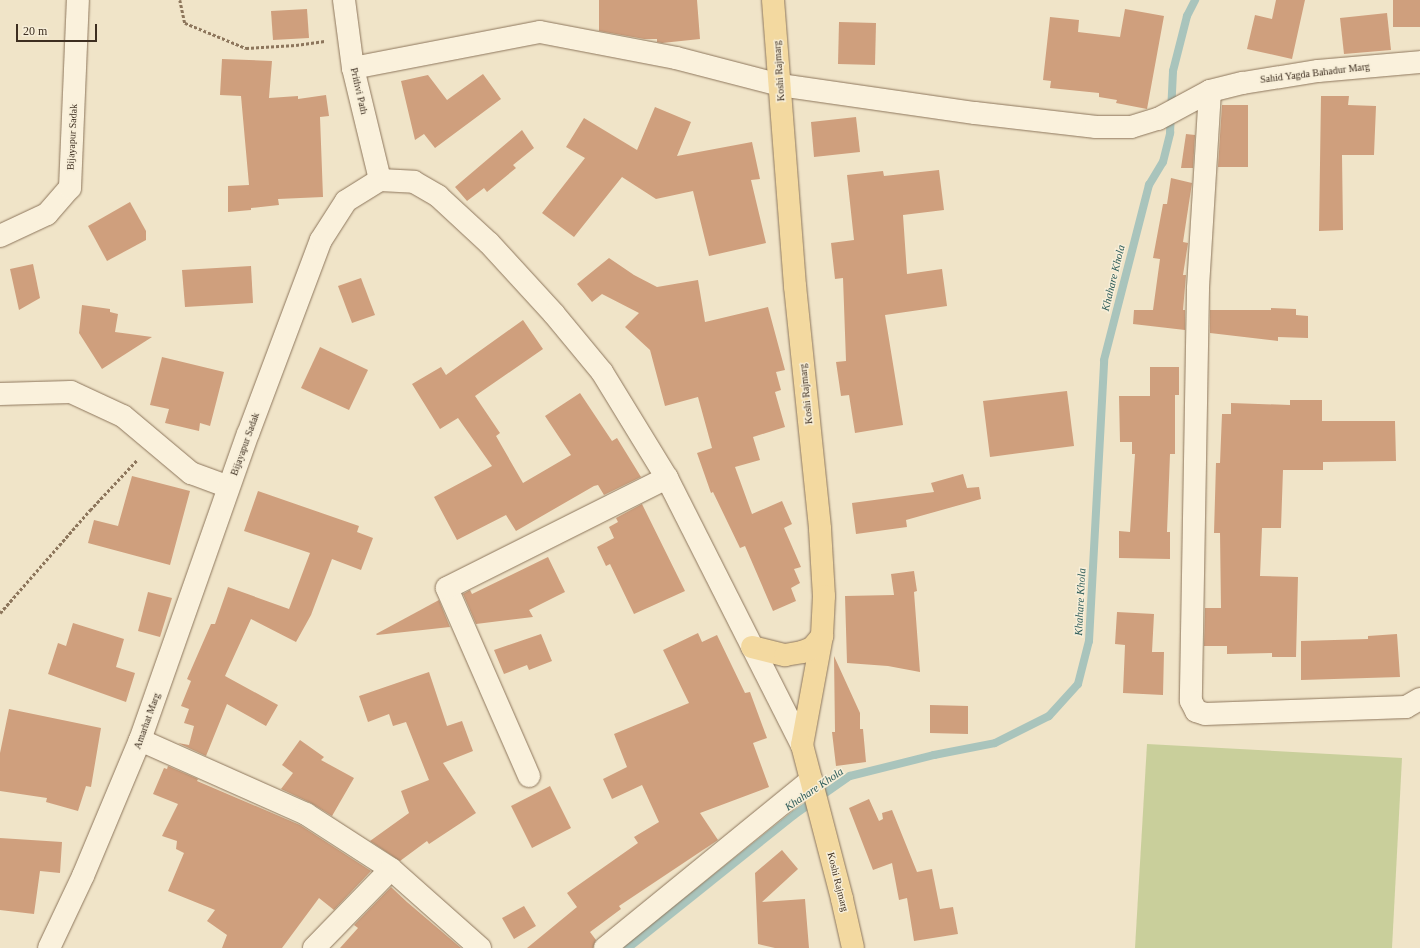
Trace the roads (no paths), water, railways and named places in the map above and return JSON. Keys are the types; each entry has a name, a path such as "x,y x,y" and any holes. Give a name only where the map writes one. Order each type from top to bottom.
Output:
{"main road":[{"name":"Koshi Rajmarg","path":"773,0 795,286 820,529 824,596 822,636 802,745 853,948"},
{"path":"752,647 785,655 802,652 812,648 822,636"}],"street":[{"name":"Bijayapur Sadak","path":"0,236 47,214 70,188 78,0"},
{"name":"Prithvi Path","path":"344,0 348,37 354,68 380,180"},
{"name":"Sahid Yagda Bahadur Marg","path":"354,68 540,32 676,58 780,85 1096,127 1131,127 1158,119 1202,94 1243,83 1318,71 1420,62"},
{"path":"1202,94 1191,701 1196,711 1205,714 1406,707 1420,699"},
{"name":"Bijayapur Sadak","path":"0,394 71,392 123,416 191,474 229,487 321,240 346,200 380,180"},
{"path":"380,180 414,182 438,196 489,243 554,314 602,372 666,478 802,745"},
{"path":"529,776 447,588 666,478"},
{"name":"Amarhat Marg","path":"49,948 83,876 140,740 229,487"},
{"path":"140,740 306,814 391,868 480,948"},
{"path":"605,948 811,783"},
{"path":"314,948 391,868"}],"waterway":[{"name":"Khahare Khola","path":"628,948 794,815 850,776 934,755 995,743 1049,716 1078,684 1089,641 1104,360 1149,185 1163,162 1170,133 1173,71 1187,16 1195,0"}]}
